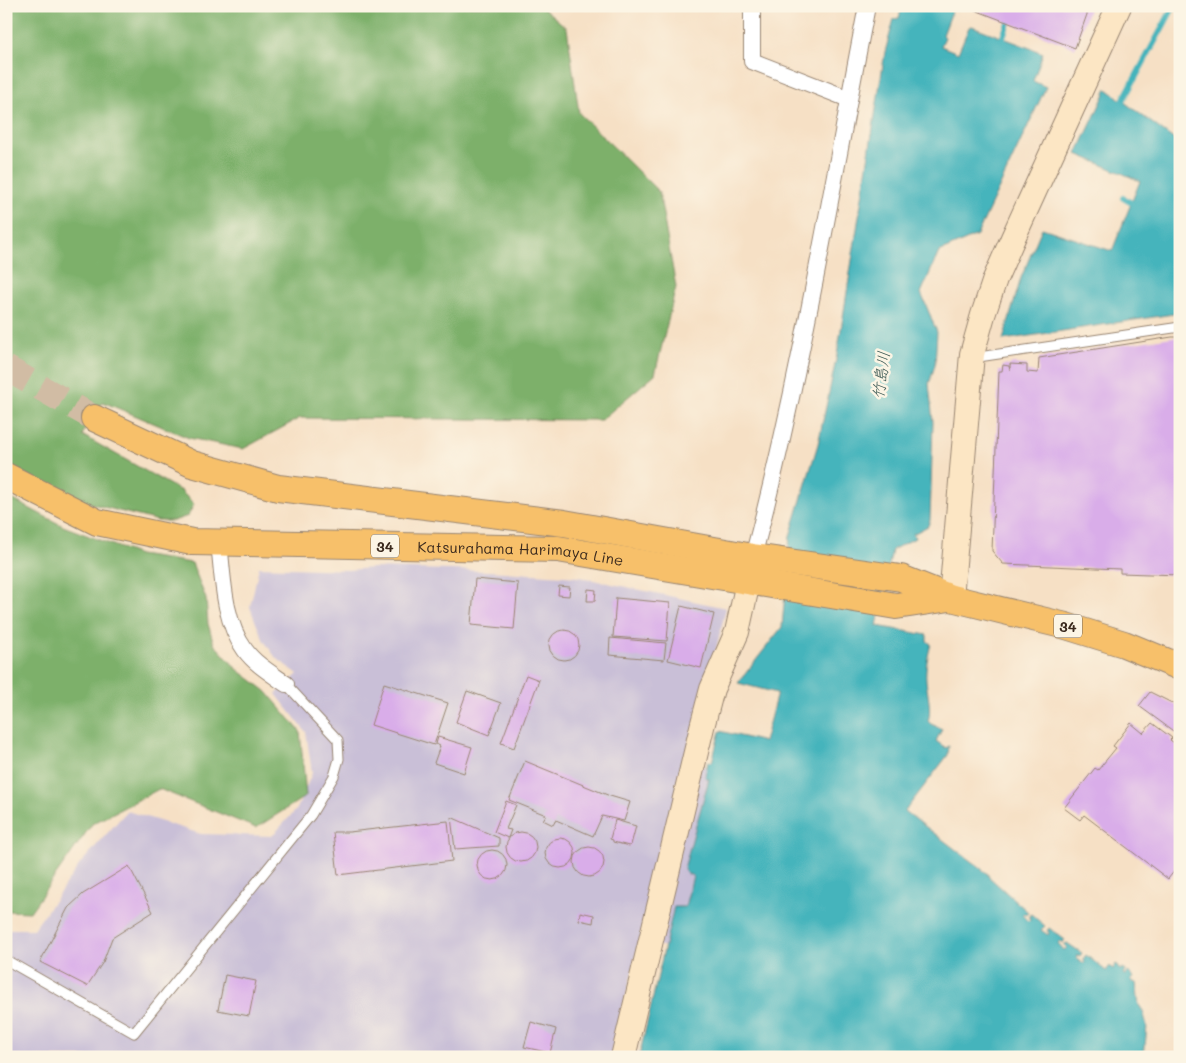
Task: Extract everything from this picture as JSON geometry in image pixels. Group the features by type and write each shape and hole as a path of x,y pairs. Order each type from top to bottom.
{"main road":[{"name":"Katsurahama Harimaya Line","path":"94,418 192,464 278,488 564,523 763,571 896,606 951,598"},
{"name":"Katsurahama Harimaya Line","path":"6,476 97,522 192,542 558,549 763,571 901,578 951,598 1066,626 1124,644 1180,667"}],"street":[{"path":"752,6 752,61 849,99"},
{"path":"623,1057 712,689 763,571 782,446 867,6"},
{"path":"951,598 972,358 983,314 1002,263 1119,6"},
{"path":"219,542 226,600 232,626 245,650 261,666 286,684"}],"lane":[{"path":"972,358 1180,327"},
{"path":"6,960 134,1033 311,815 334,776 339,759 338,740 286,684"}],"shaded area":[{"path":"259,567 488,571 579,577 726,608 688,753 741,794 718,956 640,942 612,1050 677,1057 6,1057 6,929 34,929 80,864 127,811 201,834 272,836 297,809 312,773 306,732 276,694 298,674 276,658 264,641 250,607"}],"green space":[{"path":"6,6 541,6 567,28 579,113 659,192 676,287 655,374 601,420 300,418 243,449 189,438 103,402 82,435 181,491 194,504 188,516 173,521 158,521 77,500 6,464"},
{"path":"6,496 63,526 139,555 192,563 206,599 208,624 214,644 237,669 266,691 300,731 306,796 256,828 159,789 92,824 30,912 6,911"}],"water":[{"name":"竹島川","path":"902,6 954,6 941,46 958,53 969,27 972,26 1043,53 1033,81 1046,87 977,235 939,252 921,293 937,332 935,365 929,384 933,422 930,520 928,526 913,534 915,538 892,550 877,626 927,635 927,641 931,644 926,671 929,706 928,721 942,729 936,741 946,748 949,746 948,755 905,811 988,874 1028,912 1022,915 1029,921 1031,914 1045,926 1041,930 1048,935 1049,932 1047,931 1049,928 1065,940 1062,943 1060,941 1058,943 1064,950 1067,947 1064,945 1067,943 1082,953 1076,958 1084,963 1083,959 1086,955 1106,971 1110,966 1113,969 1116,964 1121,970 1122,968 1125,970 1123,974 1125,975 1128,972 1134,977 1131,981 1136,983 1139,1005 1143,1011 1147,1026 1144,1057 639,1057 674,907 685,907 693,876 686,873 684,869 709,779 705,777 708,761 712,762 720,731 764,742 777,693 738,683 782,627 790,536 818,444 837,355 885,52 894,19 899,18"},
{"path":"1107,89 1180,144 1180,313 1003,340 1021,278 1042,228 1112,251 1140,181 1077,154"}],"building":[{"path":"976,6 1090,6 1075,48 975,10"},
{"path":"1180,337 1180,575 1120,573 1120,569 1003,564 992,551 999,371 1002,371 1003,365 1009,366 1010,371 1010,364 1027,365 1027,372 1038,373 1039,358"},
{"path":"475,579 518,583 514,629 471,625"},
{"path":"559,586 570,587 569,596 558,595"},
{"path":"588,589 596,590 595,601 587,601"},
{"path":"616,598 670,603 667,641 613,637"},
{"path":"681,606 714,614 701,668 668,660"},
{"path":"564,630 570,631 578,639 578,651 570,659 564,660 558,659 550,651 549,645 550,639 558,631"},
{"path":"610,638 666,643 664,660 609,655"},
{"path":"526,675 539,680 514,748 501,743"},
{"path":"384,683 448,703 434,745 371,725"},
{"path":"467,691 501,703 489,735 456,722"},
{"path":"1150,692 1180,707 1180,736 1139,706"},
{"path":"1131,723 1143,733 1152,723 1172,738 1170,740 1180,747 1180,864 1168,879 1084,815 1080,820 1064,808 1095,768 1098,770 1116,748 1113,746"},
{"path":"438,737 472,747 464,773 434,763 440,746 436,744"},
{"path":"525,761 610,796 630,802 624,821 602,816 593,836 556,820 553,825 543,820 546,815 509,800"},
{"path":"506,801 516,805 506,829 511,830 508,838 494,832"},
{"path":"451,817 499,838 499,846 455,849"},
{"path":"615,820 636,826 631,845 613,842 610,839"},
{"path":"448,821 452,861 338,875 333,832 349,832"},
{"path":"521,832 532,836 536,847 532,858 521,862 510,858 506,847 510,836"},
{"path":"560,838 571,842 575,853 571,864 560,868 549,864 545,853 549,842"},
{"path":"589,847 600,851 604,862 600,873 589,877 578,873 574,862 578,851"},
{"path":"492,850 498,851 506,859 506,871 498,879 492,880 486,879 478,871 477,865 478,859 486,851"},
{"path":"129,866 153,912 112,938 103,962 87,986 40,962 68,908 83,894"},
{"path":"580,912 594,915 593,923 579,920"},
{"path":"225,975 256,981 249,1016 218,1010"},
{"path":"531,1022 556,1029 550,1053 524,1047"}],"waterway":[{"path":"1120,106 1174,6"},
{"path":"1000,45 1011,14"},
{"path":"1123,198 1137,206"}],"tunnel":[{"path":"6,368 94,418"}]}
